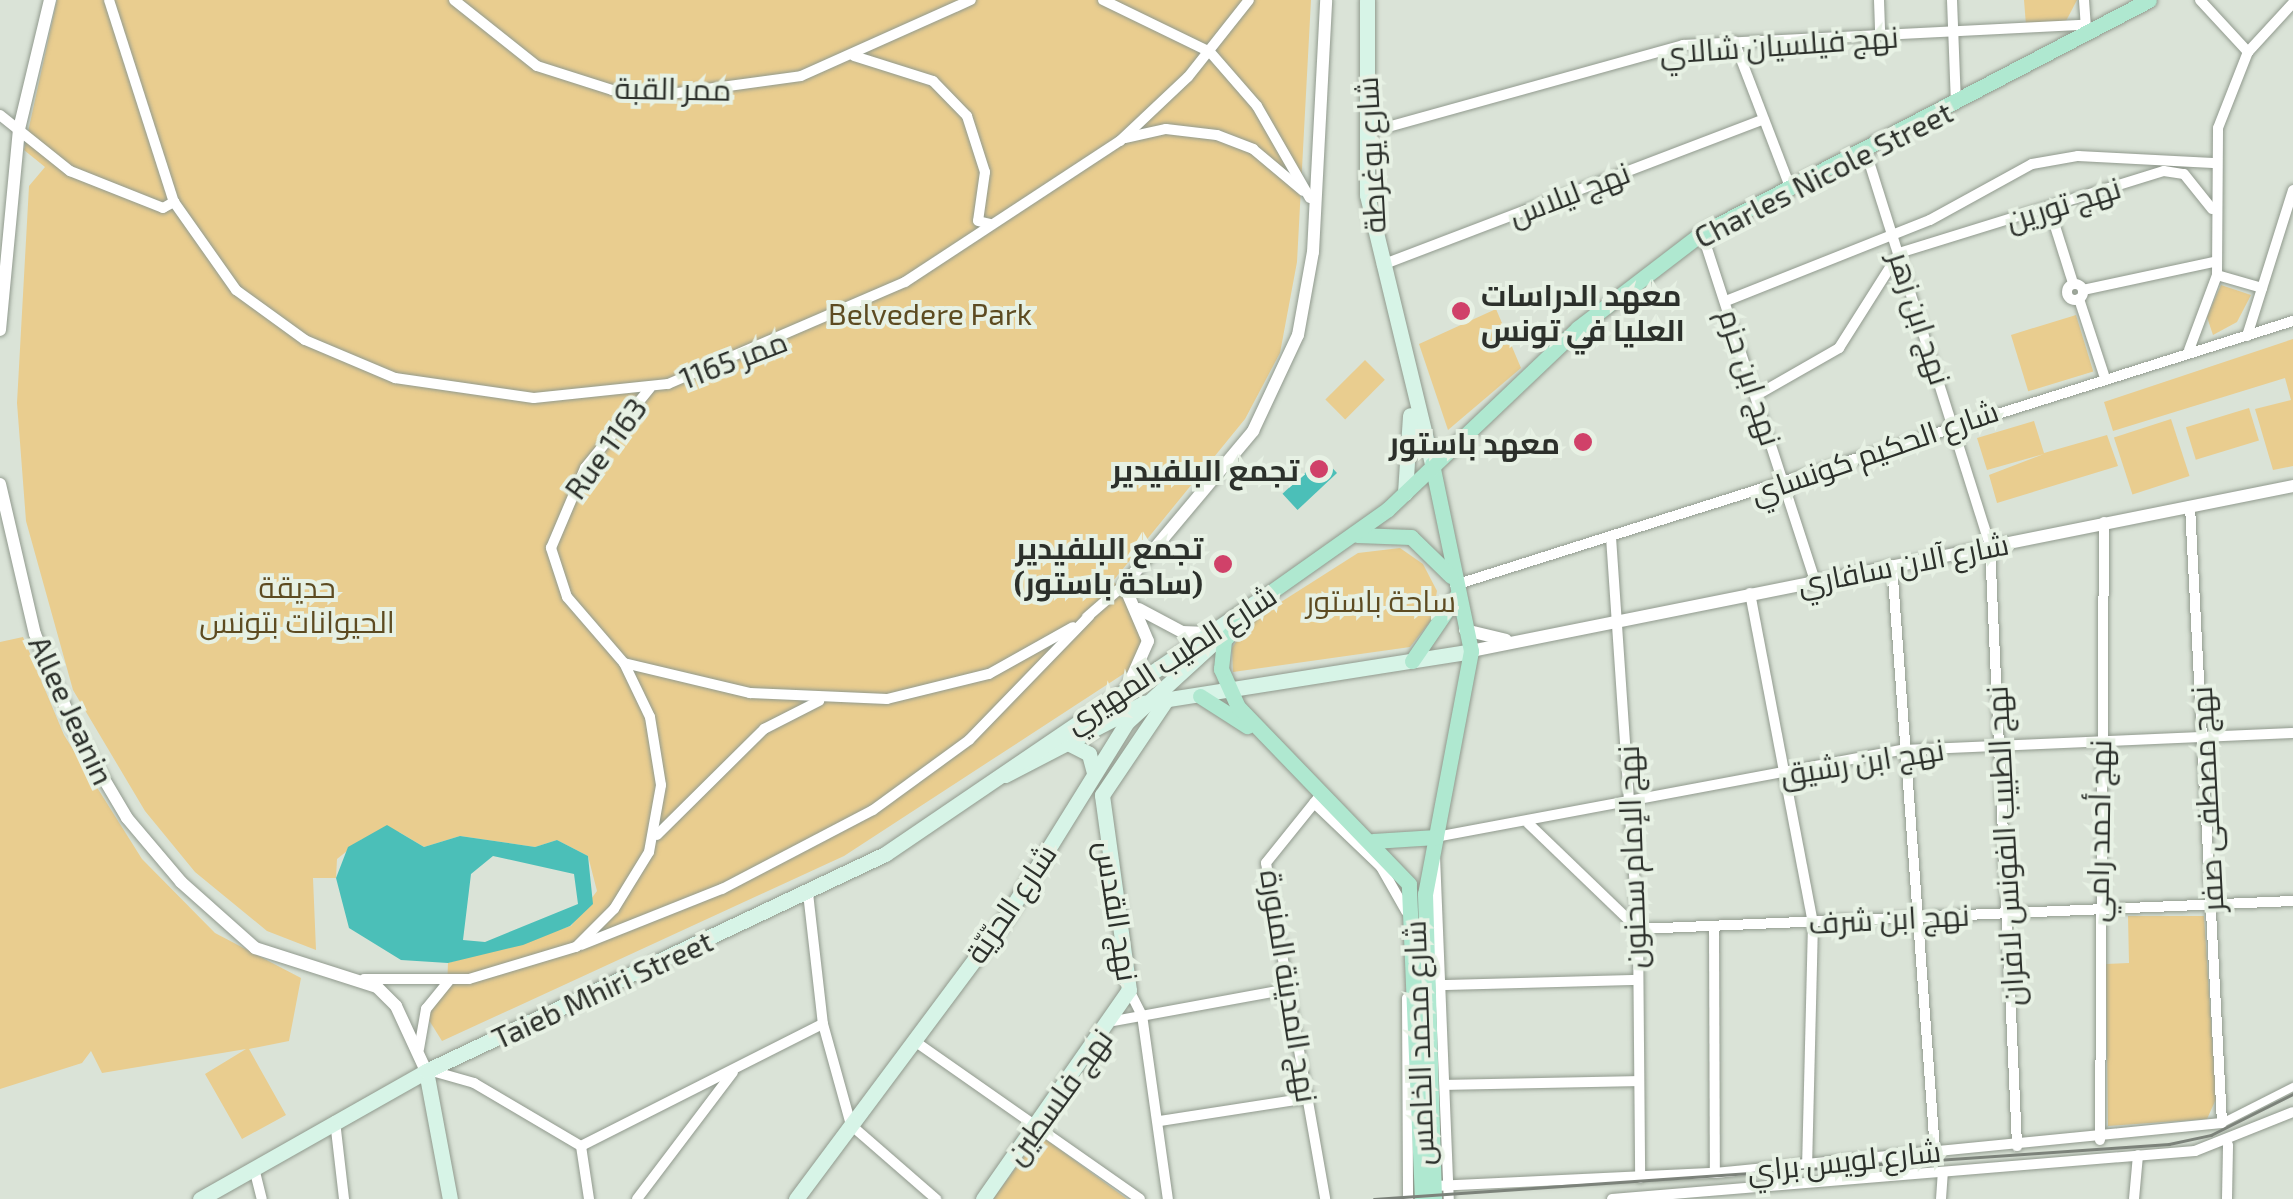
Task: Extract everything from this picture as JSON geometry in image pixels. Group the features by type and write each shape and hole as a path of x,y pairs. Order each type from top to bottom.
{"main road":[{"name":"Charles Nicole Street","path":"1432,464 1578,328 1702,232 1956,105 2149,0"},
{"name":"شارع يوغرطة","path":"1369,1 1366,132 1378,266 1432,464"},
{"name":"شارع يوغرطة","path":"1404,367 1414,457 1405,493"},
{"name":"شارع الطيب المهيري","path":"1001,776 1128,686 1355,536 1432,464"},
{"path":"1001,776 1144,704 1470,651 1432,464"},
{"path":"1355,536 1411,537 1455,587"},
{"path":"1412,660 1455,587"},
{"path":"1262,736 1228,692 1220,654 1238,622 1268,594"},
{"name":"شارع الحرّيّة","path":"796,1199 912,1040 1144,704 1238,622"},
{"name":"شارع محمد الخامس","path":"1440,1190 1425,894 1470,651"},
{"path":"1200,696 1262,736"},
{"name":"نهج القدس","path":"1129,990 1102,810 1110,773 1166,700"},
{"name":"شارع محمد الخامس","path":"1262,736 1319,798 1373,841 1413,897 1422,1199"},
{"path":"1064,741 1082,747 1094,772"},
{"name":"Taieb Mhiri Street","path":"200,1199 426,1071 808,893 1001,776"},
{"path":"1076,805 1102,810"},
{"path":"1373,841 1434,843"},
{"name":"نهج فلسطين","path":"983,1199 1114,1021 1129,990"},
{"path":"426,1071 450,1199"}],"street":[{"path":"0,330 19,128 50,0"},
{"name":"ممر 1165","path":"109,0 174,202 214,267 260,310 394,378 504,397 650,388 821,326 1120,140 1210,52 1249,0"},
{"name":"ممر القبة","path":"454,0 536,66 612,90 746,89 854,56 971,0"},
{"path":"1102,0 1210,52 1257,106 1313,202"},
{"path":"363,979 449,981 576,947 722,888 873,810 969,740 1124,585 1211,488 1271,402 1298,336 1313,202 1326,0"},
{"path":"1879,0 1880,34"},
{"path":"1952,0 1956,105"},
{"path":"2084,0 2088,31"},
{"path":"2200,0 2248,52"},
{"path":"2189,350 2217,276 2213,163 2248,52 2293,2"},
{"name":"نهج فيلسيان شالاي","path":"1366,132 1622,59 1734,40 2088,31"},
{"path":"1734,40 1759,120 1790,186"},
{"path":"854,56 934,81 967,116 985,172 978,221 990,224"},
{"path":"0,114 24,106"},
{"path":"0,114 70,171 163,208 174,202"},
{"name":"نهج ليلاس","path":"1378,266 1759,120"},
{"path":"1120,140 1166,129 1217,135 1253,149 1313,202"},
{"name":"نهج ابن زهر","path":"1865,150 1955,423 1990,546"},
{"name":"نهج تورين","path":"1726,301 1894,235 2045,161 2165,167 2213,163"},
{"path":"2165,167 2184,174 2212,209"},
{"name":"نهج تورين","path":"1899,254 2165,167"},
{"path":"2246,336 2293,190"},
{"path":"2048,207 2104,374"},
{"name":"نهج ابن حزم","path":"1702,232 1815,580"},
{"path":"1757,394 1839,348 1899,254"},
{"path":"2078,291 2214,262"},
{"path":"2217,276 2262,288"},
{"name":"شارع الحكيم كونساي","path":"1455,587 1784,483 2104,374 2293,321"},
{"name":"Rue 1163","path":"624,663 577,614 551,548 578,479 650,388"},
{"name":"Allee Jeanin","path":"0,484 35,634 75,730 127,818 181,882 255,948 363,979"},
{"name":"شارع آلان سافاري","path":"1470,651 2293,486"},
{"name":"نهج مصطفى صفر","path":"2190,506 2224,1093 2222,1123"},
{"name":"نهج أحمد رامي","path":"2100,1140 2097,907 2104,522"},
{"name":"نهج الإمام سحنون","path":"1611,537 1620,618 1638,930 1640,1178"},
{"name":"نهج الطبيب الفونس لافران","path":"1990,546 2017,1146"},
{"path":"1892,565 1936,1150"},
{"path":"1124,585 1139,609 1147,647 1128,686"},
{"path":"1750,593 1813,923 1807,1164"},
{"path":"1139,609 1182,632 1208,634"},
{"path":"624,663 711,688 822,700 963,684 1089,616"},
{"path":"1465,630 1514,640"},
{"path":"624,663 658,748 656,836"},
{"path":"576,947 630,889 656,836 764,730 822,700"},
{"name":"نهج ابن رشيق","path":"1434,843 1904,750 2000,742 2293,733"},
{"path":"1319,798 1381,867 1406,911 1408,1199"},
{"name":"نهج المدينة المنورة","path":"1319,798 1266,862 1325,1199"},
{"path":"1528,822 1638,930"},
{"path":"1434,843 1446,1085 1440,1190 1449,1199"},
{"path":"808,893 823,1024 851,1126 936,1199"},
{"name":"نهج ابن شرف","path":"1638,930 1919,914 2293,901"},
{"path":"1714,926 1715,1173"},
{"path":"363,979 396,1006 426,1071 474,1082 581,1146 590,1199"},
{"path":"1442,985 1636,980"},
{"path":"419,1049 426,1009 449,981"},
{"name":"نهج القدس","path":"1129,990 1142,1015 1160,1121 1167,1197"},
{"path":"1114,1021 1289,990"},
{"path":"581,1146 823,1024"},
{"path":"912,1040 1143,1199 1167,1197"},
{"path":"637,1199 736,1068"},
{"path":"1446,1085 1637,1081"},
{"path":"2222,1123 2293,1087"},
{"path":"1160,1121 1308,1098"},
{"path":"2227,1199 2228,1145 2293,1112"},
{"path":"335,1121 344,1199"},
{"name":"شارع لويس براي","path":"1440,1190 1715,1173 1936,1150 2100,1140 2222,1123"},
{"name":"شارع لويس براي","path":"1612,1199 1834,1193 1943,1173 2228,1145"},
{"path":"2134,1199 2138,1155"},
{"path":"254,1168 262,1199"},
{"path":"1941,1199 1943,1173"}],"green space":[{"name":"Belvedere Park","path":"57,0 1311,0 1297,262 1280,353 1245,419 1113,581 1140,611 1142,649 1131,669 844,856 442,1041 427,1017 447,987 448,963 571,926 597,891 588,856 557,840 535,847 460,836 424,847 399,832 362,839 337,859 336,878 313,878 316,950 267,931 195,872 145,811 73,690 26,521 17,403 29,186 45,167 24,150"},
{"path":"2024,0 2077,0 2066,21 2026,25"},
{"path":"2221,285 2251,295 2237,322 2213,335 2207,317"},
{"path":"1496,309 1521,368 1448,430 1419,344"},
{"path":"2076,315 2093,371 2028,391 2011,335"},
{"path":"2293,339 2293,466 2273,470 2255,409 2291,400 2285,378 2113,431 2104,402"},
{"path":"1365,360 1385,380 1345,419 1325,400"},
{"path":"2249,408 2259,441 2196,460 2186,427"},
{"path":"2171,419 2190,476 2132,495 2114,438"},
{"path":"2034,421 2044,453 2107,435 2118,466 1997,503 1989,475 2044,454 1987,470 1977,438"},
{"name":"ساحة باستور","path":"1400,548 1423,564 1437,591 1432,619 1410,647 1233,672 1232,648 1248,623 1358,553"},
{"path":"23,637 64,735 142,859 215,933 301,978 289,1041 249,1049 286,1115 242,1139 205,1074 246,1049 102,1073 91,1051 82,1063 0,1089 0,642"},
{"path":"2128,916 2204,916 2216,1099 2207,1119 2108,1126 2106,964 2129,963"},
{"path":"1040,1135 1127,1199 993,1199"}],"water":[{"path":"1322,457 1337,473 1298,510 1283,494"},
{"path":"387,825 424,847 460,836 535,847 557,840 588,856 593,904 570,926 523,945 448,963 401,960 349,928 336,878 348,847","holes":["493,856 574,874 578,904 485,942 463,940 471,874"]}],"tram line":[{"path":"1374,1199 2169,1144 2211,1135 2293,1094"}],"place":[{"name":"معهد الدراسات العليا في تونس","path":"1461,311"},
{"name":"معهد باستور","path":"1583,442"},
{"name":"تجمع البلفيدير","path":"1319,469"},
{"name":"تجمع البلفيدير (ساحة باستور)","path":"1223,564"}],"park label":[{"name":"حديقة الحيوانات بتونس","path":"297,603"}]}
